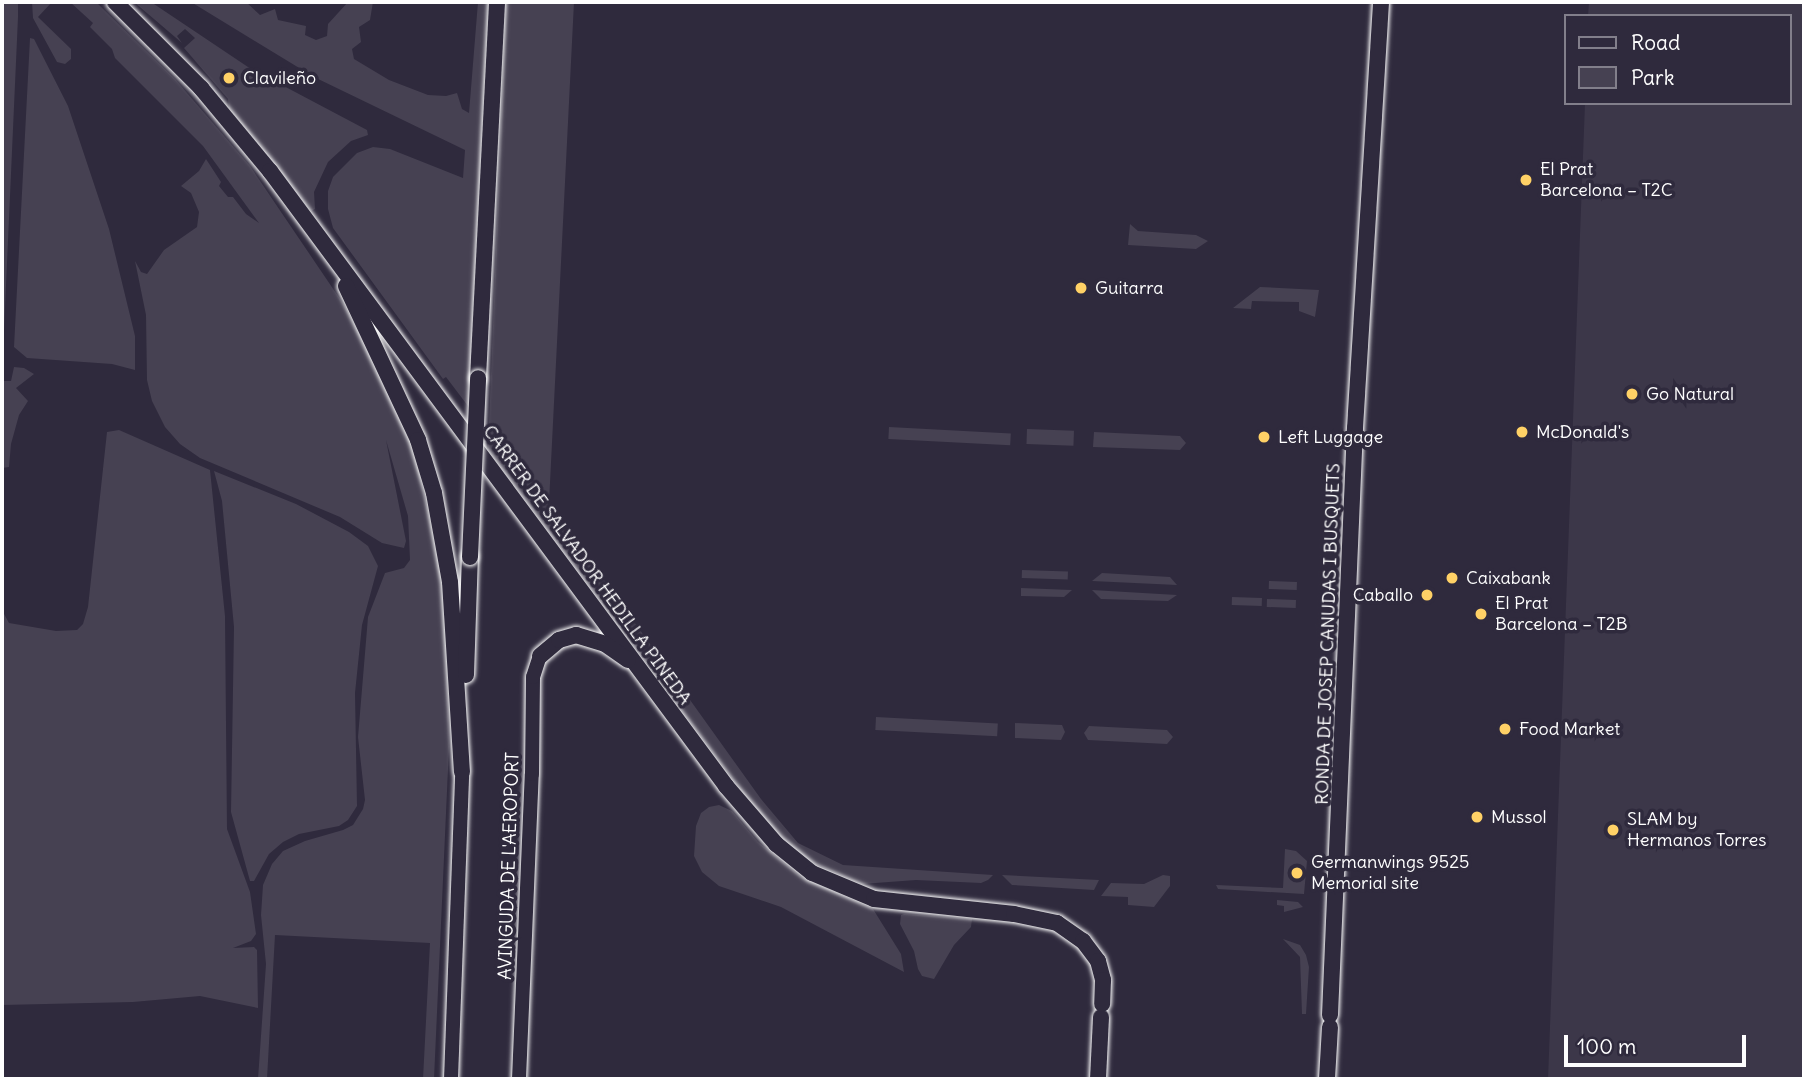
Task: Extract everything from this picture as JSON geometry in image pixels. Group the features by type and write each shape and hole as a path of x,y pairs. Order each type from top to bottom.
{"main road":[{"name":"CARRER DE SALVADOR HEDILLA PINEDA","path":"115,2 201,88 310,223 726,786 791,858 833,883 874,900 1014,914 1057,923 1083,941 1098,961 1103,980 1098,1079"},
{"path":"462,772 497,2"},
{"name":"RONDA DE JOSEP CANUDAS I BUSQUETS","path":"1327,1079 1355,428 1381,3"},
{"path":"310,223 359,307 418,439 434,492 450,582 462,772"},
{"path":"540,656 559,640 585,636 606,643 643,671"}],"street":[{"name":"AVINGUDA DE L'AEROPORT","path":"519,1079 532,774 533,677 540,656"},
{"path":"451,1079 462,772"}],"shaded area":[{"path":"1589,2 1804,2 1804,1079 1548,1079 1585,105 1792,105 1792,14 1588,14"}],"green space":[{"path":"2,2 18,2 18,17 2,375"},
{"path":"32,2 52,2 38,17 71,49 71,59 65,64 57,62 33,18"},
{"path":"70,2 96,2 175,79 250,166 344,305 395,401 414,450 441,571 446,641 449,747 434,1079 423,1079 430,943 275,935 267,1079 258,1079 266,964 261,915 263,885 272,864 283,851 353,825 363,809 365,800 358,737 368,617 385,573 404,568 410,560 408,516 386,440 406,541 404,548 382,543 340,517 200,458 180,444 165,427 152,401 147,380 146,315 135,261 141,272 147,274 164,250 197,227 199,212 191,193 181,186 199,171 206,159 221,182 219,186 228,197 233,197 246,214 259,223 203,146 115,58 112,49 90,27 93,23"},
{"path":"134,2 151,2 248,67 367,130 368,135 351,141 328,162 314,192 315,209 311,211 229,108 228,99 184,48 195,38 185,29 177,36 182,43"},
{"path":"191,2 246,2 260,15 275,9 278,20 306,26 305,35 316,40 327,36 328,24 348,2 373,2 370,20 359,27 361,42 352,49 354,59 389,80 428,95 446,96 457,93 462,109 469,113 478,2 488,2 472,323 471,410 446,377 443,379 333,228 328,209 328,191 333,177 357,153 373,147 390,149 463,178 465,150 314,77"},
{"path":"506,2 574,2 549,503 761,799 798,843 843,865 993,875 988,880 981,883 916,880 862,884 809,861 792,848 756,810 488,450"},
{"path":"30,38 34,39 68,106 109,229 135,336 135,370 112,364 27,358 14,347"},
{"path":"1130,224 1138,231 1196,235 1208,241 1196,249 1128,245"},
{"path":"1260,287 1319,290 1315,317 1299,311 1299,302 1252,301 1251,309 1233,308"},
{"path":"14,367 24,368 34,374 16,388 28,401 19,415 11,444 9,467 2,468 2,381 11,381"},
{"path":"889,427 1011,433 1010,445 888,439"},
{"path":"1027,429 1074,431 1073,446 1026,444"},
{"path":"119,430 210,470 225,616 227,829 250,892 256,934 251,941 233,948 254,947 257,950 258,1008 200,996 133,1002 2,1005 3,612 9,623 56,631 77,630 83,624 88,607 107,432"},
{"path":"1094,432 1180,436 1186,443 1180,450 1093,447"},
{"path":"214,471 296,504 349,532 368,546 378,566 362,625 355,693 357,806 348,820 339,826 299,834 283,842 269,854 254,881 250,881 231,812 234,627 222,501"},
{"path":"1022,570 1068,572 1068,580 1022,578"},
{"path":"1102,573 1170,577 1177,585 1092,581"},
{"path":"1269,581 1297,582 1297,590 1269,589"},
{"path":"1021,588 1072,590 1064,597 1021,596"},
{"path":"1092,590 1177,595 1168,601 1101,599"},
{"path":"1232,597 1262,598 1262,606 1232,605"},
{"path":"1267,599 1296,600 1296,608 1267,607"},
{"path":"876,717 998,723 997,736 875,730"},
{"path":"1015,723 1062,725 1065,732 1061,740 1015,738"},
{"path":"1089,726 1167,730 1173,737 1167,744 1088,740 1084,733"},
{"path":"719,805 732,811 758,842 801,877 873,909 901,954 904,972 781,907 719,886 702,872 694,856 696,826 701,813 709,807"},
{"path":"1285,849 1296,851 1307,861 1304,894 1218,889 1216,885 1283,888"},
{"path":"1002,875 1099,880 1094,890 1012,885"},
{"path":"1163,875 1170,876 1170,886 1154,907 1128,905 1128,897 1101,896 1111,883 1144,884"},
{"path":"1277,900 1298,902 1303,907 1284,912 1284,906 1277,905"},
{"path":"901,915 972,919 971,927 954,945 934,979 922,976 918,969 914,951 900,924"},
{"path":"1283,939 1300,945 1306,955 1309,967 1306,1014 1302,1014 1300,957"}],"place":[{"name":"Clavileño","path":"229,78"},
{"name":"El Prat Barcelona – T2C","path":"1526,180"},
{"name":"Guitarra","path":"1081,288"},
{"name":"Go Natural","path":"1632,394"},
{"name":"McDonald's","path":"1522,432"},
{"name":"Left Luggage","path":"1264,437"},
{"name":"Caixabank","path":"1452,578"},
{"name":"Caballo","path":"1427,595"},
{"name":"El Prat Barcelona – T2B","path":"1481,614"},
{"name":"Food Market","path":"1505,729"},
{"name":"Mussol","path":"1477,817"},
{"name":"SLAM by Hermanos Torres","path":"1613,830"},
{"name":"Germanwings 9525 Memorial site","path":"1297,873"}]}
